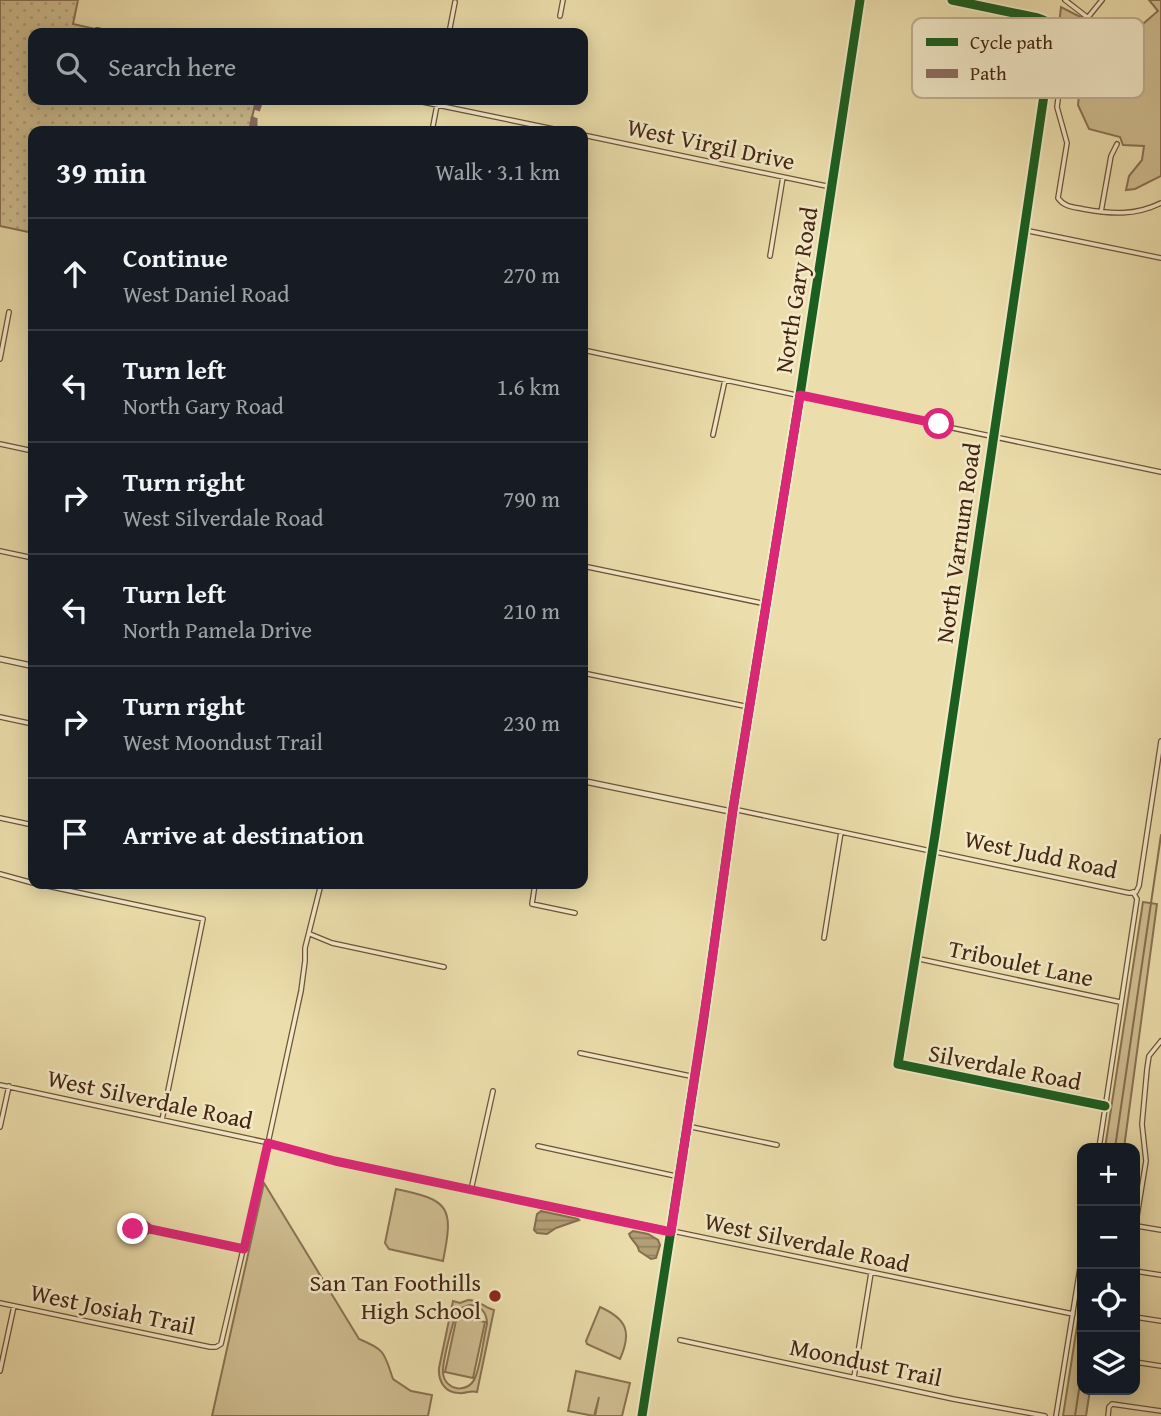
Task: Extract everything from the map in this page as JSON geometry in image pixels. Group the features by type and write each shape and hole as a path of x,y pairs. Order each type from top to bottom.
{"street":[{"path":"560,16 564,0"},
{"name":"North Gary Road","path":"642,1416 733,810 860,0"},
{"name":"North Varnum Road","path":"952,0 1038,18"},
{"path":"1065,0 1087,18 1102,0"},
{"path":"450,28 455,2"},
{"name":"North Varnum Road","path":"898,1065 1044,98"},
{"path":"1057,98 1058,114 1067,143 1058,198 1060,202 1063,205 1101,212 1130,213 1150,209 1161,203"},
{"path":"433,126 435,105"},
{"path":"443,105 524,126"},
{"name":"West Virgil Drive","path":"588,136 831,187"},
{"path":"1101,212 1111,156 1117,144"},
{"path":"770,256 783,177"},
{"path":"1024,230 1161,258"},
{"path":"0,359 9,313"},
{"path":"588,351 1161,472"},
{"path":"713,435 725,380"},
{"path":"0,444 28,450"},
{"path":"0,551 28,557"},
{"path":"588,567 766,604"},
{"path":"0,659 28,665"},
{"path":"588,674 749,707"},
{"path":"0,717 28,723"},
{"path":"1100,1143 1137,899 1135,892 1139,886 1161,741"},
{"name":"West Judd Road","path":"588,782 1135,892"},
{"path":"0,818 28,824"},
{"path":"824,938 841,832"},
{"path":"0,874 28,881"},
{"path":"63,889 203,919 162,1120"},
{"path":"150,1229 138,1237 133,1229 134,1224 140,1222 150,1229 244,1249 301,991 305,948 320,889"},
{"path":"534,889 532,904 575,913"},
{"path":"310,934 332,943 444,967"},
{"name":"Triboulet Lane","path":"915,958 1120,1002"},
{"path":"1161,1041 1149,1056 1147,1069 1142,1124 1146,1161 1137,1226 1161,1230"},
{"path":"580,1053 695,1077"},
{"name":"Silverdale Road","path":"898,1065 1105,1106"},
{"name":"West Silverdale Road","path":"0,1085 268,1143 335,1161 1073,1314"},
{"path":"0,1127 9,1086"},
{"path":"471,1190 492,1091"},
{"path":"687,1126 777,1145"},
{"path":"538,1146 680,1177"},
{"name":"West Josiah Trail","path":"0,1303 210,1347 218,1346 223,1337 244,1249"},
{"path":"1056,1416 1080,1269"},
{"path":"1140,1271 1161,1275"},
{"path":"854,1377 871,1273"},
{"path":"0,1371 14,1306"},
{"path":"1140,1318 1161,1321"},
{"name":"Moondust Trail","path":"680,1340 977,1404 1045,1416"},
{"path":"1140,1364 1161,1366"},
{"path":"1108,1416 1112,1404 1161,1411"}],"shaded area":[{"path":"0,0 78,0 73,24 91,28 28,28 28,105 255,105 250,126 28,126 28,232 0,226"},
{"path":"1149,0 1161,0 1161,176 1135,189 1126,190 1129,176 1142,160 1144,146 1123,145 1120,137 1089,129 1078,105 1079,98 1144,98 1144,23 1158,11"},
{"path":"1061,7 1082,18 1060,18"},
{"path":"1143,902 1157,904 1125,1143 1106,1143"},
{"path":"264,1183 359,1339 383,1353 393,1379 411,1391 432,1395 428,1416 212,1416"},
{"path":"396,1189 428,1197 444,1209 448,1229 443,1261 389,1249 385,1243"},
{"path":"541,1211 579,1220 547,1234 537,1233 534,1230 537,1214"},
{"path":"633,1231 648,1234 658,1240 660,1245 656,1258 651,1259 639,1251 629,1234"},
{"path":"472,1300 494,1310 477,1392 450,1391 443,1385 440,1377 439,1368 453,1301 460,1303","holes":["469,1305 482,1310 487,1324 475,1378 467,1386 457,1388 448,1384 443,1368 456,1314 459,1309"]},
{"path":"600,1307 616,1316 625,1327 626,1341 620,1359 587,1344"},
{"path":"457,1316 485,1322 473,1378 445,1372"},
{"path":"1077,1326 1077,1395 1089,1395 1086,1416 1063,1416"},
{"path":"576,1371 630,1383 622,1416 595,1416 599,1397 594,1416 568,1411"}],"waterway":[{"path":"1116,1143 1161,835"},
{"path":"1075,1416 1078,1395"}],"marked path":[{"path":"254,126 258,105"}],"cycle path":[{"path":"642,1416 703,1024 733,809 860,0"},
{"path":"952,0 1036,18"},
{"path":"1044,98 935,835 898,1064 1105,1106"}],"place":[{"name":"San Tan Foothills High School","path":"495,1296"}],"route":[{"path":"133,1229 134,1224 140,1222 150,1229 244,1249 268,1143 335,1161 671,1232 733,809 800,395 939,424"}]}
